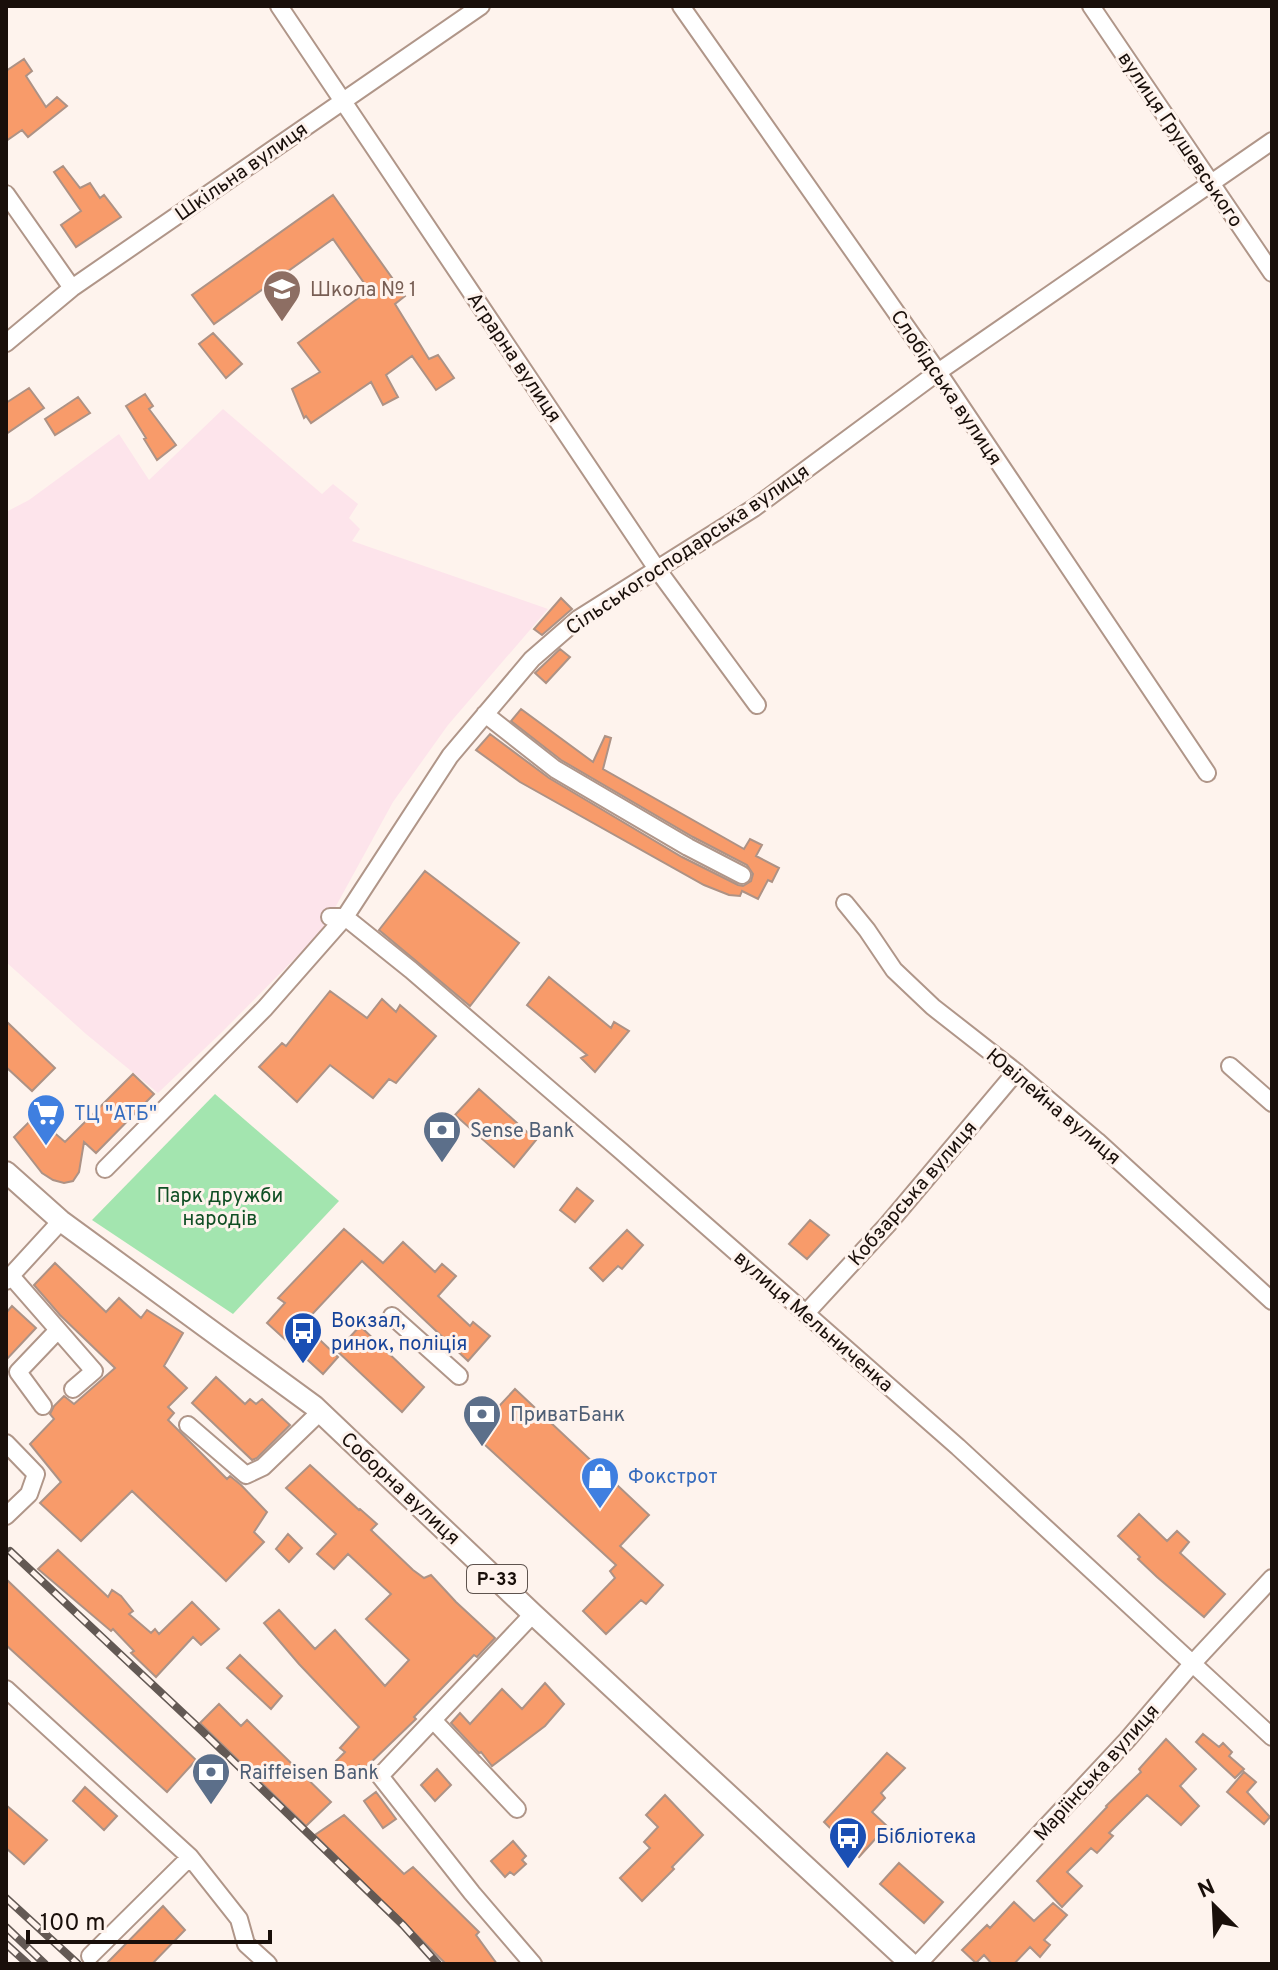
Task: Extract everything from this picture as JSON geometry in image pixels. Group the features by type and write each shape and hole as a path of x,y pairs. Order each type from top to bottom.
{"main road":[{"name":"Соборна вулиця","path":"6,1172 61,1221 320,1412 911,1964"}],"street":[{"name":"Аграрна вулиця","path":"279,6 657,569 757,705"},
{"name":"Шкільна вулиця","path":"6,343 72,288 481,6"},
{"name":"Слобідська вулиця","path":"681,6 938,372 1207,773"},
{"name":"вулиця Грушевського","path":"1091,6 1272,273"},
{"name":"Сільськогосподарська вулиця","path":"105,1169 265,1008 337,917 450,756 532,659 578,619 754,508 938,372 1272,141"},
{"path":"6,194 72,288"},
{"path":"485,714 555,769 742,875"},
{"name":"Ювілейна вулиця","path":"845,903 894,970 933,1007 1097,1141 1272,1301"},
{"name":"вулиця Мельниченка","path":"337,917 411,970 806,1313 958,1447 1272,1737"},
{"path":"1230,1066 1272,1103"},
{"name":"Кобзарська вулиця","path":"806,1313 888,1224 1016,1072"},
{"path":"61,1221 8,1278 94,1371 73,1389"},
{"path":"392,1316 459,1376"},
{"path":"43,1406 18,1372 58,1330"},
{"path":"188,1425 246,1475 263,1467 320,1412"},
{"path":"6,1443 36,1474 29,1494 6,1516"},
{"name":"Маріїнська вулиця","path":"918,1964 1127,1740 1272,1578"},
{"path":"533,1614 380,1776 472,1893 533,1964"},
{"path":"6,1689 190,1857 239,1919 246,1944 268,1964"},
{"path":"433,1720 517,1809"},
{"path":"90,1956 190,1857"}],"shaded area":[{"path":"223,409 322,494 333,484 358,504 349,518 360,529 352,541 548,609 448,725 393,802 317,936 158,1093 6,962 6,512 29,500 119,434 149,480"}],"green space":[{"name":"Парк дружби народів","path":"215,1094 339,1201 233,1314 92,1220"}],"building":[{"path":"24,59 32,71 26,76 46,107 57,97 67,106 28,137 22,130 6,141 6,71"},
{"path":"63,166 80,188 90,183 100,198 104,195 121,217 76,247 61,225 81,211 54,172"},
{"path":"333,195 405,296 395,304 429,359 438,355 454,378 436,390 412,356 386,375 398,397 383,405 371,382 311,423 306,416 304,418 292,389 320,372 298,343 369,290 333,239 214,324 192,295"},
{"path":"213,333 242,364 226,378 199,344"},
{"path":"29,388 44,408 6,434 6,403"},
{"path":"145,394 153,406 149,409 176,445 157,460 126,406"},
{"path":"78,397 90,413 55,435 45,419"},
{"path":"561,598 572,609 542,635 534,629"},
{"path":"560,649 570,657 546,683 535,673"},
{"path":"521,709 593,762 605,736 611,738 603,769 744,849 750,839 762,845 756,856 779,868 772,882 768,880 758,899 742,891 740,896 729,895 704,885 520,782 476,750 490,734 549,778 682,857 738,885 743,886 751,881 753,874 747,865 561,760 511,721"},
{"path":"425,871 519,943 470,1006 379,930"},
{"path":"549,977 611,1028 614,1022 629,1031 595,1072 581,1058 587,1055 527,1005"},
{"path":"330,991 367,1018 382,999 396,1012 400,1005 436,1036 396,1083 389,1079 373,1098 330,1065 297,1102 259,1067 282,1043 286,1046"},
{"path":"6,1021 55,1068 32,1091 6,1067"},
{"path":"133,1074 154,1094 96,1153 84,1142 79,1172 73,1181 64,1183 42,1173 14,1137 35,1116 65,1142"},
{"path":"479,1089 536,1140 514,1167 455,1115"},
{"path":"577,1188 593,1201 575,1222 560,1210"},
{"path":"810,1220 829,1235 807,1259 789,1244"},
{"path":"344,1229 383,1263 403,1242 435,1272 442,1264 456,1276 438,1296 470,1326 473,1322 490,1336 468,1361 362,1261 303,1324 338,1357 323,1374 267,1323 285,1303 278,1298"},
{"path":"627,1230 643,1245 622,1269 618,1266 603,1281 590,1268"},
{"path":"55,1263 106,1312 119,1298 141,1318 147,1310 183,1333 164,1366 187,1388 168,1407 174,1413 168,1420 227,1479 230,1476 241,1485 267,1512 254,1532 264,1542 226,1581 132,1491 81,1541 40,1503 61,1482 30,1444 54,1419 50,1414 64,1396 74,1404 115,1368 34,1285"},
{"path":"12,1306 36,1328 6,1360 6,1313"},
{"path":"360,1326 424,1387 402,1412 337,1351"},
{"path":"216,1377 245,1404 250,1399 256,1404 262,1399 290,1425 257,1458 252,1460 192,1403"},
{"path":"515,1389 649,1515 620,1546 663,1585 646,1604 641,1600 606,1634 583,1611 615,1578 610,1571 616,1565 473,1434"},
{"path":"310,1465 377,1524 371,1530 413,1570 424,1578 431,1575 495,1638 477,1657 474,1655 414,1717 416,1719 363,1770 359,1765 348,1775 336,1761 345,1752 340,1748 359,1727 264,1623 279,1610 315,1649 335,1630 385,1686 409,1660 366,1619 391,1594 348,1554 334,1569 317,1554 336,1534 286,1488"},
{"path":"1139,1514 1167,1541 1177,1531 1189,1542 1180,1553 1225,1594 1204,1617 1157,1577 1118,1536"},
{"path":"288,1534 302,1548 289,1562 276,1549"},
{"path":"58,1550 108,1597 112,1590 121,1596 133,1611 129,1614 151,1633 155,1629 159,1634 192,1602 219,1629 201,1645 193,1637 156,1677 131,1653 134,1651 113,1629 111,1631 38,1569"},
{"path":"6,1579 196,1760 167,1792 6,1645"},
{"path":"240,1655 282,1696 271,1709 227,1668"},
{"path":"545,1683 564,1704 545,1726 492,1766 451,1723 460,1713 470,1724 502,1689 522,1709"},
{"path":"219,1704 241,1726 247,1720 331,1802 306,1826 200,1723"},
{"path":"1203,1734 1219,1747 1223,1743 1232,1752 1229,1756 1244,1769 1235,1778 1196,1742"},
{"path":"1166,1739 1196,1769 1180,1786 1199,1806 1181,1825 1147,1795 1109,1833 1113,1836 1097,1853 1091,1848 1067,1872 1082,1886 1062,1907 1037,1881 1141,1772 1139,1769"},
{"path":"887,1753 905,1768 881,1793 885,1798 872,1812 887,1826 859,1857 824,1822"},
{"path":"437,1769 451,1785 435,1801 421,1785"},
{"path":"1244,1772 1256,1782 1247,1792 1270,1817 1264,1824 1227,1792"},
{"path":"85,1787 117,1816 104,1830 73,1801"},
{"path":"376,1792 396,1819 383,1828 364,1801"},
{"path":"665,1795 703,1835 642,1901 620,1878 650,1848 644,1842 658,1827 646,1815"},
{"path":"6,1805 47,1840 24,1864 6,1848"},
{"path":"344,1815 404,1874 413,1867 479,1932 476,1935 497,1964 446,1964 315,1835"},
{"path":"513,1841 526,1856 522,1860 526,1864 514,1875 510,1872 505,1877 491,1861"},
{"path":"899,1863 943,1902 924,1923 880,1884"},
{"path":"1014,1902 1034,1921 1053,1903 1067,1915 1044,1940 1050,1945 1040,1957 1030,1947 1014,1964 992,1964 984,1955 976,1963 962,1950 987,1925 990,1928"},
{"path":"163,1906 185,1930 152,1964 106,1964"}],"railway":[{"path":"10,1551 202,1731 403,1925 438,1964"},
{"path":"6,1898 78,1964"},
{"path":"6,1927 45,1964"},
{"path":"6,1944 28,1964"}],"place":[{"name":"Школа № 1","path":"282,323"},
{"name":"ТЦ \"АТБ\"","path":"46,1147"},
{"name":"Sense Bank","path":"442,1164"},
{"name":"Вокзал, ринок, поліція","path":"303,1365"},
{"name":"ПриватБанк","path":"482,1448"},
{"name":"Фокстрот","path":"600,1510"},
{"name":"Raiffeisen Bank","path":"211,1806"},
{"name":"Бібліотека","path":"848,1870"}]}
